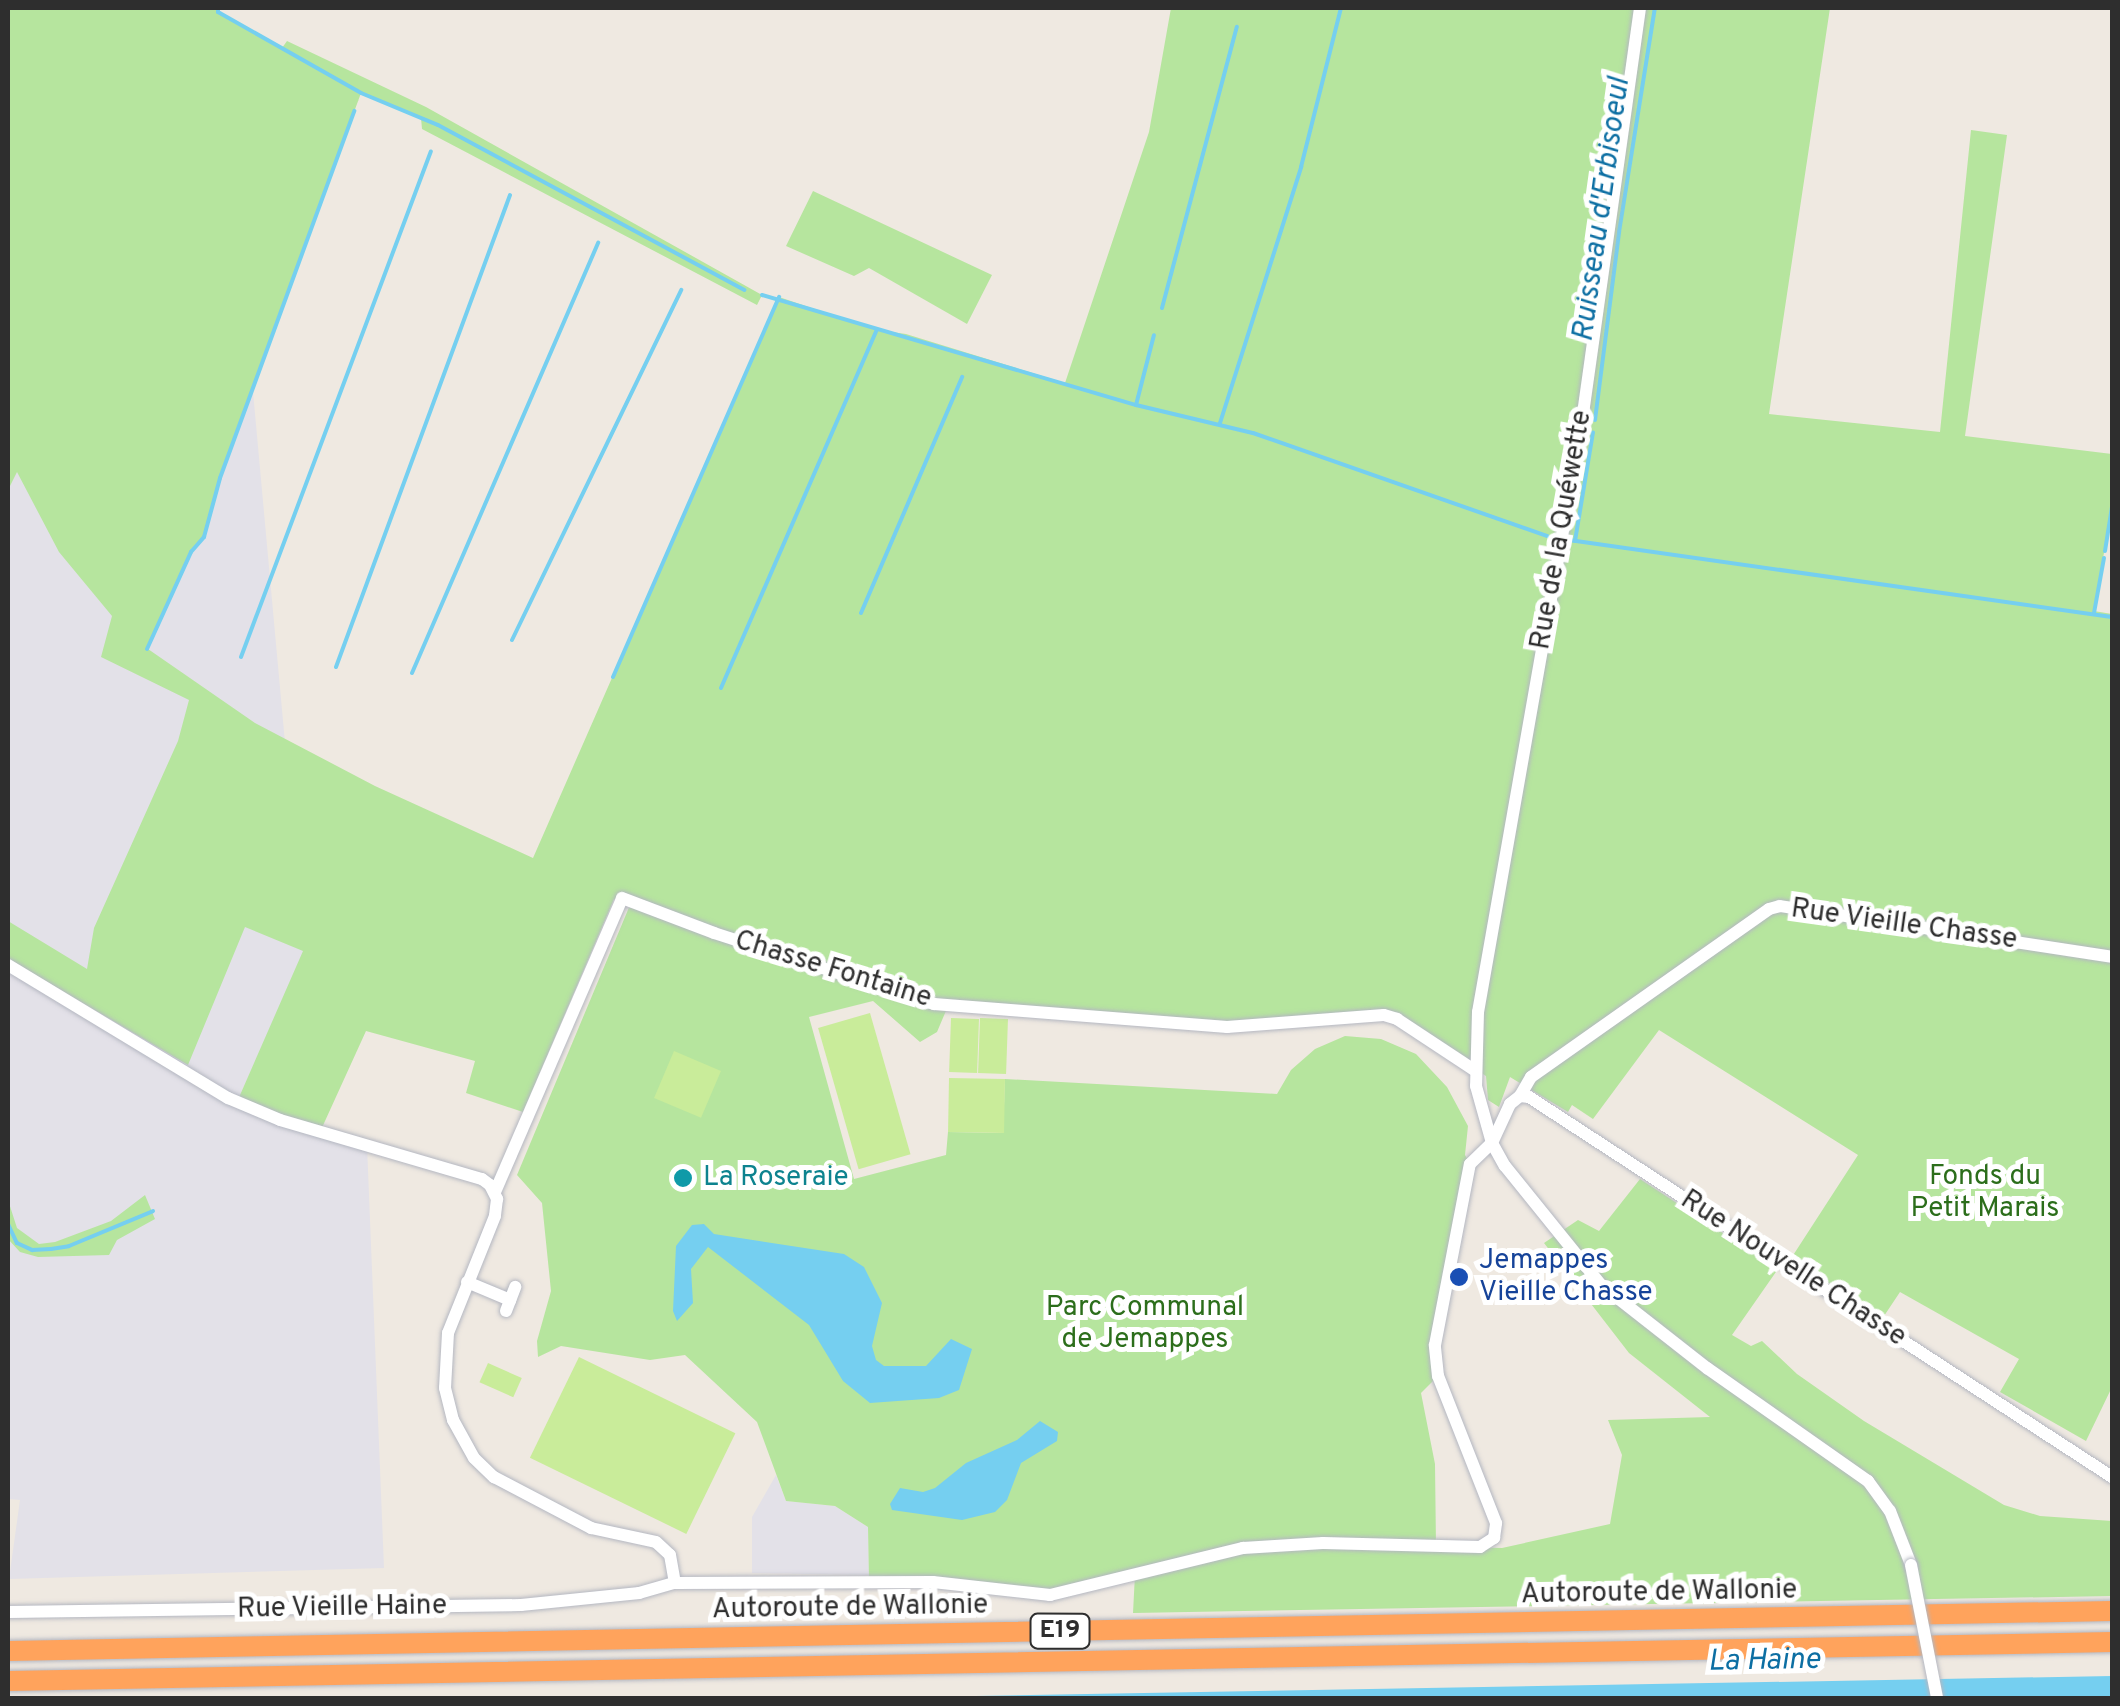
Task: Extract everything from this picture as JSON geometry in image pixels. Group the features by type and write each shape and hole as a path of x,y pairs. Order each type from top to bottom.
{"highway":[{"name":"Autoroute de Wallonie","path":"8,1652 2112,1612"},
{"name":"Autoroute de Wallonie","path":"8,1681 2112,1642"}],"street":[{"name":"Rue de la Quéwette","path":"1640,8 1582,423 1474,1050 1474,1070 1492,1143 1530,1201 1601,1285 1707,1368 1868,1480 1901,1532 1912,1565 1937,1698"},
{"name":"Chasse Fontaine","path":"495,1192 622,898 714,933 934,1004 1227,1026 1384,1015 1398,1018 1474,1070"},
{"name":"Rue Vieille Chasse","path":"1520,1096 1531,1076 1769,908 1811,907 2112,957"},
{"path":"8,965 228,1098 280,1120 482,1179 495,1192 495,1216 448,1332 445,1388 453,1420 474,1458 494,1478 580,1523 656,1542 670,1556 675,1583"},
{"path":"1492,1143 1510,1104 1520,1096"},
{"name":"Rue Nouvelle Chasse","path":"1520,1096 1530,1096 2112,1477"},
{"name":"Rue Vieille Haine","path":"8,1612 522,1605 639,1593 675,1583 932,1582 1026,1596 1050,1595 1243,1548 1323,1543 1480,1547 1494,1538 1496,1523 1435,1358 1470,1164 1492,1143"},
{"path":"467,1282 510,1300"}],"shaded area":[{"path":"8,8 218,8 304,951 243,1089 320,1132 367,1145 384,1568 9,1579 20,1500 8,1499"},
{"path":"776,1475 786,1501 835,1506 868,1527 869,1575 752,1573 752,1517"}],"green space":[{"path":"8,8 218,8 282,48 287,41 426,107 762,295 757,305 422,129 421,118 361,93 220,478 204,537 191,552 148,649 255,723 375,786 533,858 779,297 877,330 906,334 1065,383 1149,132 1171,8 1830,8 1769,414 1940,432 1971,130 2007,135 1965,436 2112,454 2112,506 2094,611 2112,614 2112,1387 2086,1441 2000,1392 2019,1359 1900,1292 1884,1316 1790,1260 1858,1155 1659,1030 1593,1119 1572,1105 1568,1112 1510,1077 1499,1107 1488,1100 1486,1076 1397,1019 1261,1024 948,1006 937,1032 920,1042 873,1001 809,1017 854,1179 946,1155 948,1132 1003,1133 1005,1079 1277,1094 1291,1070 1315,1049 1345,1036 1381,1039 1416,1054 1447,1087 1468,1126 1465,1155 1470,1164 1435,1345 1438,1376 1421,1393 1435,1464 1436,1546 1502,1548 1610,1524 1622,1455 1608,1420 1710,1417 1629,1353 1544,1243 1578,1220 1599,1231 1640,1179 1778,1269 1732,1335 1751,1346 1762,1341 1797,1374 1864,1421 2004,1505 2040,1516 2112,1521 2112,1596 1133,1613 1135,1574 1244,1545 1050,1593 869,1580 868,1527 835,1506 786,1501 757,1422 685,1355 650,1360 561,1346 538,1357 537,1341 551,1291 542,1203 517,1175 630,905 614,899 523,1112 466,1093 475,1061 366,1031 320,1132 237,1102 303,951 245,927 188,1065 8,959 8,921 87,969 94,928 178,741 189,700 101,657 112,616 59,552 17,472 8,490","holes":["1582,423 1589,425 1568,539 1562,538"]},
{"path":"813,191 992,275 967,324 869,268 854,276 786,246"},
{"path":"870,1013 911,1154 859,1169 818,1028"},
{"path":"951,1018 979,1019 977,1073 949,1072"},
{"path":"980,1018 1008,1019 1006,1074 978,1073"},
{"path":"674,1051 721,1071 701,1118 654,1098"},
{"path":"949,1078 1005,1079 1004,1133 948,1132"},
{"path":"145,1195 155,1219 117,1240 109,1255 38,1257 20,1252 8,1239 8,1200 17,1228 39,1244 111,1221"},
{"path":"579,1357 735,1433 686,1534 530,1458"},
{"path":"488,1363 522,1378 513,1397 479,1382"}],"water":[{"path":"704,1224 714,1234 844,1254 864,1267 882,1303 872,1346 876,1360 884,1366 926,1366 951,1339 972,1349 959,1390 939,1398 870,1403 843,1381 809,1325 708,1247 691,1269 693,1303 677,1321 673,1311 676,1246 692,1225"},
{"path":"1040,1421 1058,1432 1057,1441 1021,1463 1007,1500 995,1512 962,1520 892,1510 890,1504 900,1488 923,1492 935,1488 966,1463 1017,1440"},
{"path":"2112,1676 2112,1697 2081,1698 863,1698"}],"waterway":[{"path":"218,8 218,12 361,93 438,125 744,290"},
{"path":"1220,423 1301,167 1341,8"},
{"name":"Ruisseau d'Erbisoeul","path":"1595,420 1619,232 1655,8"},
{"path":"1162,308 1237,27"},
{"path":"147,649 191,552 204,537 220,478 354,111"},
{"path":"241,657 431,151"},
{"path":"336,667 510,195"},
{"path":"412,673 598,243"},
{"path":"512,640 681,290"},
{"path":"762,295 1136,405 1253,433 1547,536"},
{"path":"613,677 779,297"},
{"path":"721,688 877,330"},
{"path":"1136,405 1154,335"},
{"path":"861,613 962,377"},
{"name":"Ruisseau d'Erbisoeul","path":"1575,541 1593,432"},
{"path":"2105,551 2112,507"},
{"path":"1569,540 2112,617"},
{"path":"2094,613 2104,558"},
{"path":"8,1224 17,1243 32,1250 51,1249 69,1246 153,1211"}],"place":[{"name":"La Roseraie","path":"683,1178"},
{"name":"Jemappes Vieille Chasse","path":"1459,1277"}],"park label":[{"name":"Fonds du Petit Marais","path":"1985,1193"},
{"name":"Parc Communal de Jemappes","path":"1145,1324"}],"water label":[{"name":"La Haine","path":"1764,1662"}]}
